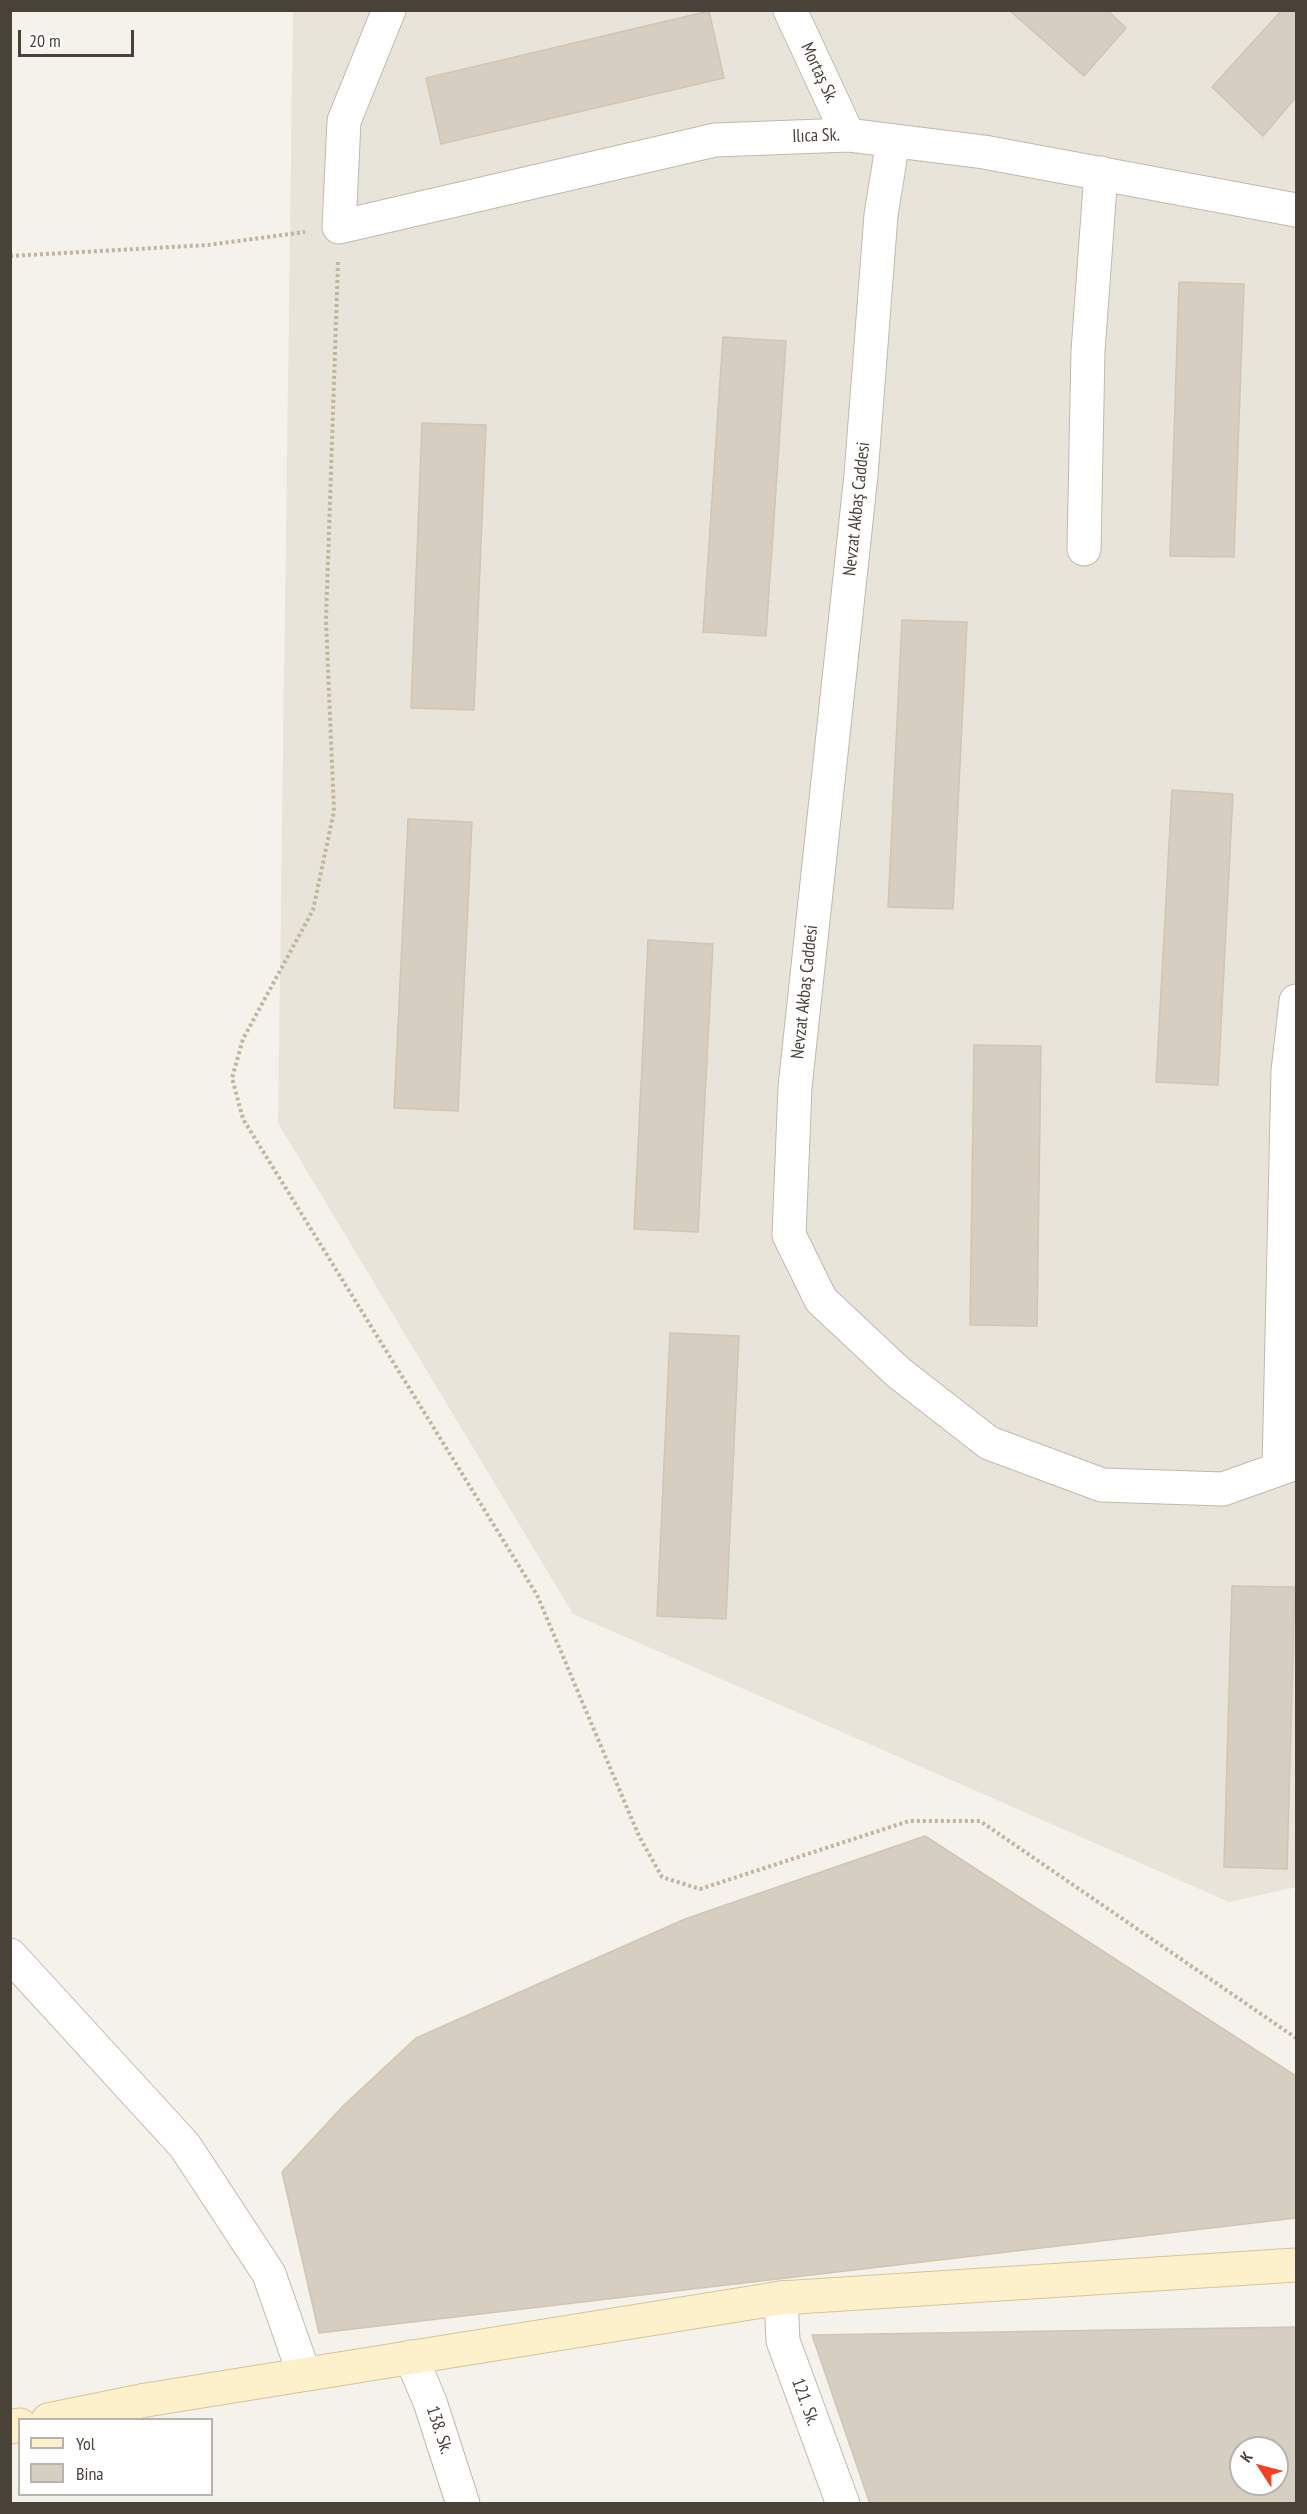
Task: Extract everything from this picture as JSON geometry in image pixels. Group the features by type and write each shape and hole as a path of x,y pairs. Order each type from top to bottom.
{"street":[{"path":"339,227 344,121 389,10"},
{"name":"Mortaş Sk.","path":"790,10 848,135"},
{"name":"Ilıca Sk.","path":"339,227 716,140 848,135 984,152 1296,210"},
{"name":"Nevzat Akbaş Caddesi","path":"893,141 881,215 861,475 795,1087 789,1235 821,1300 899,1373 989,1443 1102,1485 1223,1489 1288,1466"},
{"path":"1084,549 1088,351 1101,173"},
{"path":"1288,1466 1288,1071 1296,1001"},
{"path":"10,1955 185,2146 269,2274 304,2374"},
{"path":"58,2418 146,2400 782,2298 1296,2265"},
{"name":"121. Sk.","path":"782,2298 783,2341 843,2504"},
{"name":"138. Sk.","path":"411,2357 430,2402 463,2504"}],"path":[{"path":"10,256 208,245 339,227 326,621 334,811 313,910 243,1039 232,1078 243,1119 537,1595 639,1836 662,1877 700,1889 909,1821 980,1821 1296,2038"}],"shaded area":[{"path":"293,11 1296,11 1296,1887 1229,1902 573,1614 278,1123"}],"building":[{"path":"1009,10 1107,10 1126,28 1084,76"},
{"path":"1282,10 1296,10 1296,97 1263,136 1212,87"},
{"path":"709,11 724,78 441,144 426,78"},
{"path":"1179,282 1244,284 1234,557 1170,556"},
{"path":"723,337 786,341 766,636 703,632"},
{"path":"422,423 486,425 474,710 411,708"},
{"path":"902,620 967,622 953,909 888,907"},
{"path":"1172,790 1233,794 1218,1085 1156,1082"},
{"path":"408,819 472,822 458,1111 394,1108"},
{"path":"648,940 713,944 698,1232 634,1229"},
{"path":"974,1045 1041,1046 1037,1326 970,1325"},
{"path":"670,1333 739,1336 726,1619 657,1616"},
{"path":"1232,1586 1295,1587 1287,1869 1224,1867"},
{"path":"925,1836 1296,2076 1296,2218 319,2333 282,2172 344,2105 416,2038 685,1919"},
{"path":"1296,2327 1296,2504 870,2504 812,2335"}]}
